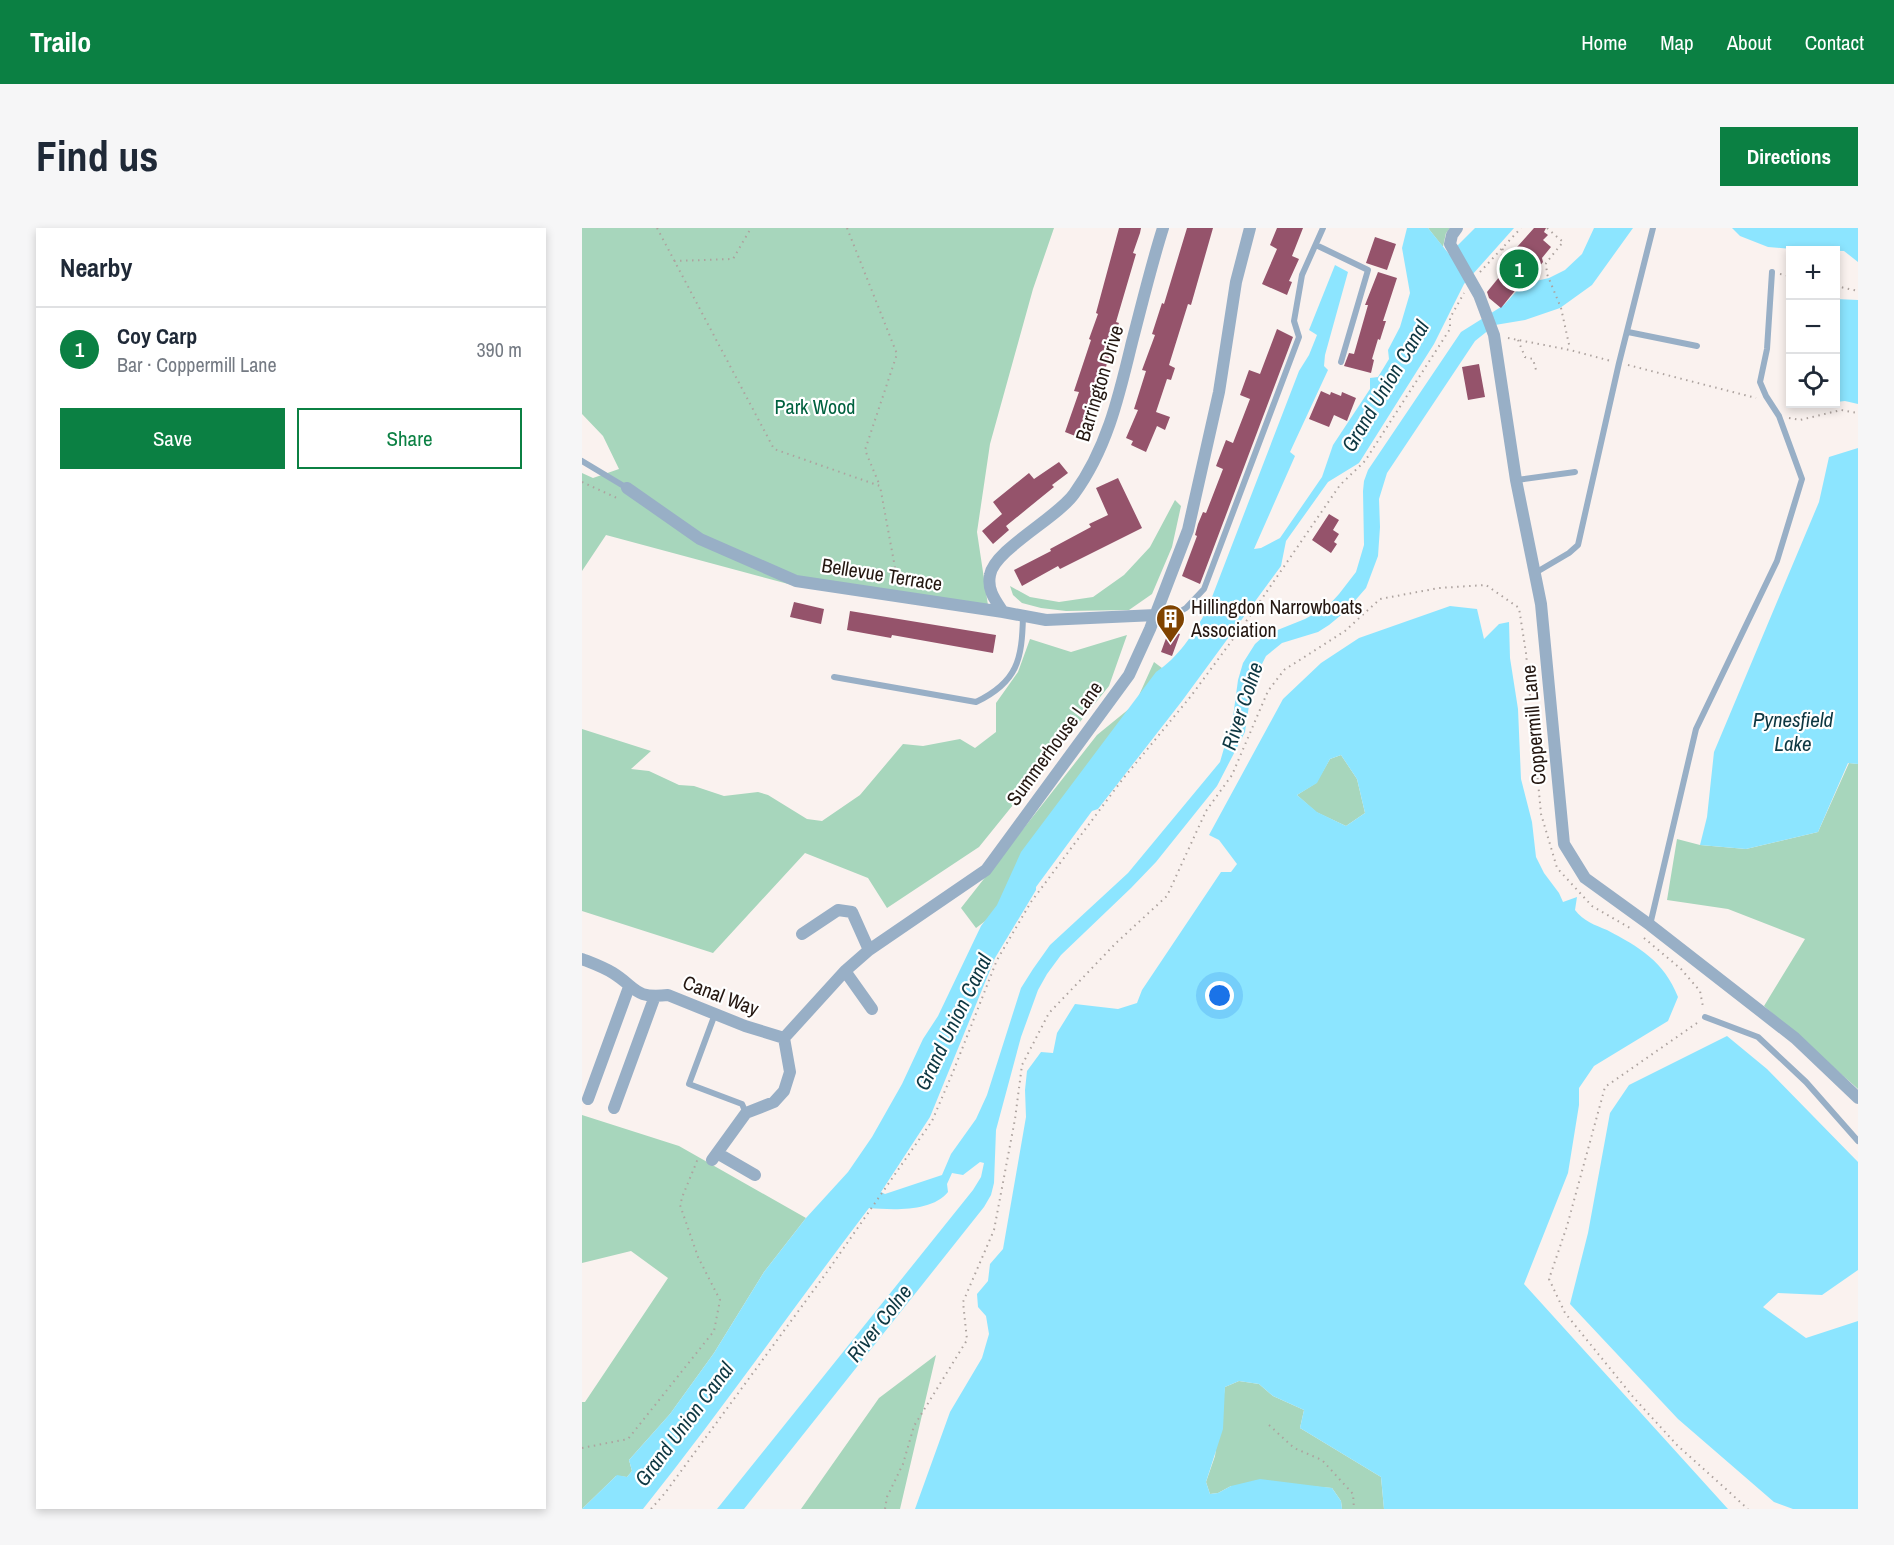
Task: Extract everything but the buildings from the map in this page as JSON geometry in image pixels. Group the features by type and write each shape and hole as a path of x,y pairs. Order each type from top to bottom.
{"street":[{"name":"Barrington Drive","path":"1003,612 992,596 989,576 993,564 1051,518 1073,496 1095,462 1110,427 1150,268 1163,228"},
{"name":"Summerhouse Lane","path":"784,1038 845,971 869,950 986,870 1129,675 1156,615 1188,530 1219,392 1236,282 1250,228"},
{"name":"Coppermill Lane","path":"1457,228 1450,244 1484,309 1493,333 1516,480 1541,604 1564,844 1585,878 1650,925 1795,1038 1858,1098"},
{"name":"Bellevue Terrace","path":"627,488 700,539 796,580 1046,620 1156,615"},
{"path":"802,934 838,910 852,912 869,950"},
{"name":"Canal Way","path":"582,959 615,974 641,994 668,995 745,1026 784,1038"},
{"path":"845,971 872,1009"},
{"path":"588,1099 629,987"},
{"path":"614,1108 655,996"},
{"path":"755,1175 715,1157 746,1113 774,1102 784,1091 790,1072 784,1038"}],"lane":[{"path":"1169,618 1186,608 1204,589 1299,338 1294,321 1302,275 1323,228"},
{"path":"1534,573 1569,553 1578,544 1619,363 1653,228"},
{"path":"1316,245 1368,270 1341,362"},
{"path":"1650,925 1696,729 1777,561 1802,479 1779,416 1760,382 1767,350 1772,272"},
{"path":"1628,332 1697,346"},
{"path":"582,461 627,488"},
{"path":"1516,480 1575,472"},
{"path":"834,677 976,702 996,693 1015,669 1022,649 1023,615"},
{"path":"715,1013 689,1084 741,1104 746,1113"},
{"path":"1705,1017 1758,1037 1806,1082 1858,1141"}],"path":[{"path":"657,228 774,449 880,486"},
{"path":"674,261 733,260 751,228"},
{"path":"847,228 897,354 865,450 880,486 900,596"},
{"path":"651,1509 870,1212 932,1121 997,960 1031,902 1122,780 1197,687 1256,607 1340,485 1365,461 1450,328 1450,318 1472,286 1521,228"},
{"path":"1547,228 1563,242 1546,263 1547,274 1561,308 1570,350"},
{"path":"1501,262 1503,247"},
{"path":"1840,287 1858,291"},
{"path":"1493,333 1570,350 1757,399"},
{"path":"1518,340 1525,357 1533,360 1536,370"},
{"path":"1779,416 1800,420 1841,410 1858,413"},
{"path":"582,482 621,500 627,488"},
{"path":"885,1509 887,1497 903,1464 914,1426 967,1340 963,1302 994,1230 1015,1119 1022,1065 1049,1013 1116,943 1167,896 1206,811 1232,775 1268,691 1284,670 1345,631 1380,599 1438,588 1486,585 1519,608 1526,653 1540,814 1557,868 1592,906 1636,931"},
{"path":"1645,939 1681,969 1700,991 1705,1017 1605,1087 1567,1226 1549,1280 1565,1313 1634,1398 1677,1445 1748,1509"},
{"path":"582,1448 628,1439 714,1331 720,1300 698,1257 680,1205 697,1161 715,1157"},
{"path":"1269,1425 1294,1448 1322,1460 1353,1494 1354,1509"}],"green space":[{"name":"Park Wood","path":"582,228 1054,228 1033,289 990,444 977,532 989,612 792,585 606,535 582,571 582,473 593,478 619,469 603,436 582,414"},
{"path":"1428,228 1450,228 1446,233 1443,247"},
{"path":"1175,500 1181,506 1172,547 1152,594 1129,610 1066,611 1041,608 1022,603 1013,595 1010,586 1030,597 1059,602 1093,597 1124,575 1150,547"},
{"path":"1127,635 1109,686 979,847 887,908 868,878 805,853 713,953 582,911 582,729 651,751 631,769 649,771 679,785 694,786 724,796 758,792 768,795 807,819 822,821 860,795 903,744 923,746 960,739 975,748 996,732 996,703 1018,672 1030,639 1071,652"},
{"path":"1154,662 1162,668 1146,722 1008,904 976,928 961,908 1097,735 1135,704"},
{"path":"1341,755 1357,779 1365,813 1346,826 1316,812 1297,795 1316,783 1330,759"},
{"path":"1849,763 1858,764 1858,1089 1764,1006 1805,939 1728,909 1667,900 1677,839 1700,845 1746,849 1818,832"},
{"path":"582,1115 679,1146 806,1218 764,1272 714,1353 670,1414 629,1460 632,1471 627,1477 616,1476 582,1509 582,1402 585,1402 668,1278 631,1251 582,1263"},
{"path":"936,1355 900,1509 801,1509 879,1398"},
{"path":"1239,1381 1259,1384 1273,1396 1304,1410 1300,1428 1381,1477 1384,1509 1342,1509 1341,1501 1332,1488 1231,1486 1218,1493 1210,1494 1206,1482 1215,1456 1225,1387"}],"water":[{"path":"1407,228 1428,228 1449,254 1475,228 1514,228 1464,284 1434,344 1359,463 1328,482 1286,541 1281,566 1182,701 1098,809 1092,811 1036,887 995,958 930,1117 881,1192 885,1194 942,1175 951,1154 976,1119 987,1095 1021,988 1033,969 1050,945 1128,873 1220,762 1233,717 1238,680 1243,663 1255,644 1265,635 1305,619 1328,606 1356,572 1364,545 1363,491 1368,470 1461,332 1504,305 1523,284 1549,278 1565,270 1582,254 1594,228 1633,228 1592,285 1560,308 1525,320 1495,325 1475,341 1387,473 1379,499 1378,556 1366,588 1346,611 1329,625 1318,632 1282,643 1266,656 1258,672 1250,699 1245,732 1217,786 1156,862 1061,955 1047,974 1038,990 1021,1037 996,1130 994,1183 991,1195 984,1207 744,1509 717,1509 973,1190 981,1177 984,1163 980,1162 963,1175 952,1173 947,1184 948,1192 941,1199 932,1203 912,1208 869,1208 701,1435 643,1509 582,1509 617,1475 627,1477 632,1471 629,1460 670,1414 714,1353 764,1272 806,1218 848,1172 872,1137 902,1084 981,926 997,905 1021,852 1156,672 1178,652 1202,619 1299,371 1317,335 1309,330 1335,265 1348,272 1325,355 1324,366 1328,370 1290,452 1295,456 1254,549 1261,548 1280,538 1322,477 1333,445 1370,389 1370,378 1378,377 1389,359 1388,350 1400,327 1410,293 1402,248"},
{"path":"1732,228 1858,228 1858,262 1844,251 1840,251 1840,246 1768,247 1740,236"},
{"path":"1840,299 1858,300 1858,404 1840,402"},
{"name":"Pynesfield Lake","path":"1858,448 1858,764 1848,763 1818,832 1746,849 1700,845 1707,817 1714,752 1819,502 1829,457"},
{"path":"1450,606 1477,609 1484,639 1499,624 1509,622 1510,658 1518,709 1521,779 1532,822 1536,857 1563,902 1577,897 1575,910 1582,917 1649,956 1666,974 1678,997 1668,1021 1594,1066 1579,1088 1579,1105 1568,1173 1524,1284 1728,1509 1384,1509 1381,1477 1300,1428 1304,1410 1273,1396 1259,1384 1239,1381 1225,1387 1223,1429 1206,1482 1210,1494 1260,1479 1332,1488 1341,1501 1342,1509 915,1509 950,1412 982,1358 989,1334 986,1316 978,1307 977,1294 988,1281 990,1264 1003,1249 1026,1117 1027,1071 1041,1052 1053,1053 1057,1033 1075,1004 1118,1009 1137,1003 1142,990 1221,872 1231,872 1237,864 1219,840 1209,835 1283,699 1321,663 1359,638","holes":["1341,755 1357,779 1365,813 1346,826 1317,812 1297,795 1317,783 1330,759"]},
{"path":"1727,1036 1767,1069 1858,1162 1858,1270 1822,1295 1778,1293 1763,1307 1806,1338 1858,1321 1858,1509 1793,1509 1774,1502 1678,1419 1570,1304 1588,1233 1610,1113 1629,1085"}],"place":[{"name":"Coy Carp","path":"1519,269"},
{"name":"Hillingdon Narrowboats Association","path":"1170,644"}],"water label":[{"name":"Grand Union Canal","path":"1385,386"},
{"name":"River Colne","path":"1242,706"},
{"name":"Grand Union Canal","path":"953,1022"},
{"name":"River Colne","path":"879,1323"},
{"name":"Grand Union Canal","path":"684,1424"}]}
